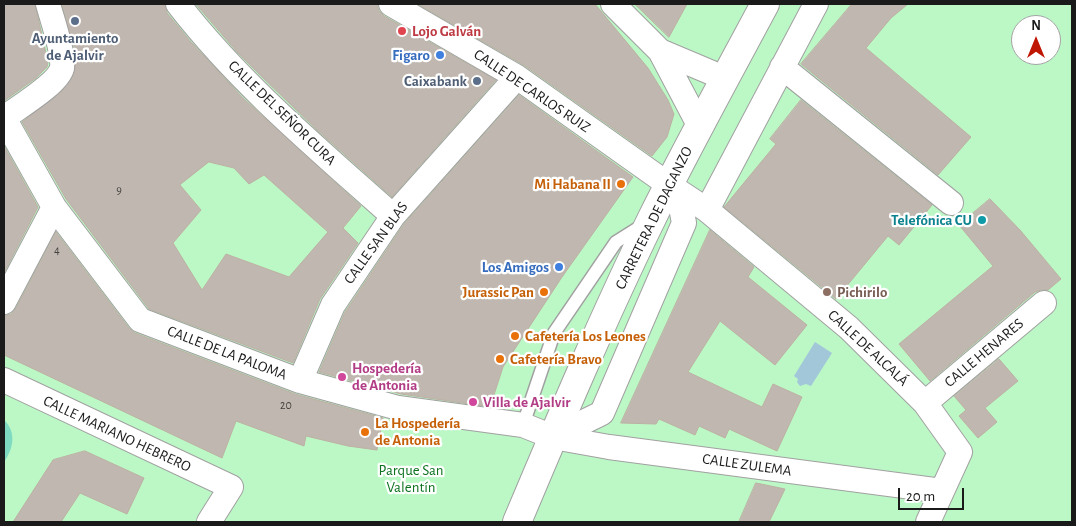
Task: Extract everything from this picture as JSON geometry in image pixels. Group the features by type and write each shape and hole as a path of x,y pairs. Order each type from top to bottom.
{"street":[{"path":"4,118 48,87 62,69 61,54 48,4"},
{"name":"CALLE DEL SEÑOR CURA","path":"178,4 202,35 295,129 393,216"},
{"name":"CALLE DE CARLOS RUIZ","path":"391,4 518,77 673,188"},
{"path":"613,4 660,50 699,124"},
{"name":"CARRETERA DE DAGANZO","path":"517,522 553,437 652,219 673,188 699,124 765,4"},
{"path":"707,210 816,4"},
{"path":"660,50 724,78"},
{"path":"782,68 951,203"},
{"name":"CALLE SAN BLAS","path":"300,381 332,305 393,216 518,77"},
{"name":"CALLE DE LA PALOMA","path":"4,118 54,207 140,320 300,381 398,408 522,425 553,437"},
{"name":"CARRETERA DE DAGANZO","path":"553,437 602,413 684,223 673,188"},
{"name":"CALLE DE ALCALÁ","path":"673,188 707,210 849,328 925,403 960,452 942,491"},
{"path":"4,302 54,207"},
{"name":"CALLE HENARES","path":"925,403 1044,303"},
{"name":"CALLE MARIANO HEBRERO","path":"4,380 231,488 208,522"},
{"name":"CALLE ZULEMA","path":"553,437 618,448 942,491"},
{"path":"928,522 942,491"}],"lane":[{"path":"522,425 554,333 616,242 652,219"}],"green space":[{"name":"Parque San Valentín","path":"4,4 1072,4 1072,522 4,522"},
{"path":"4,420 11,430 12,441 10,452 4,462"}],"water":[{"path":"815,342 832,353 811,386 806,384 800,386 797,382 798,379 794,376"}],"building":[{"path":"4,4 35,4 48,62 47,67 36,78 4,101"},
{"path":"62,4 165,4 167,13 191,42 243,98 361,206 343,228 358,243 320,299 293,363 149,309 66,199 22,122 62,91 74,74 75,51","holes":["209,162 234,168 249,184 264,175 328,232 289,277 226,254 202,290 173,243 201,210 180,185"]},
{"path":"196,4 377,4 379,11 384,16 496,80 392,197 317,130 263,78 237,52"},
{"path":"418,4 595,4 648,68 668,100 674,114 667,137 652,156 525,66"},
{"path":"635,4 687,4 669,37"},
{"path":"852,4 908,4 891,18 866,48 971,137 938,175 801,64"},
{"path":"519,95 633,177 562,277 503,367 490,407 401,394 319,372 345,312 404,224"},
{"path":"801,100 932,205 899,245 888,236 836,299 724,207 776,144 770,139"},
{"path":"4,146 38,207 4,273"},
{"path":"990,199 1020,230 1061,279 1048,290 1035,292 930,381 899,344 993,266 959,225"},
{"path":"710,230 754,267 748,277 807,325 775,365 720,321 688,372 762,407 773,384 802,397 777,451 729,429 725,438 699,426 695,435 659,419 656,424 621,423"},
{"path":"56,232 129,328 135,333 295,394 383,418 377,450 348,446 306,436 304,446 236,421 222,458 4,355 4,316 11,314 16,308"},
{"path":"999,359 1018,381 985,408 997,422 978,438 959,416 966,410 954,396"},
{"path":"85,451 144,478 127,514 80,493 61,522 13,522 53,460"},
{"path":"756,483 785,489 769,522 739,522"}],"place":[{"name":"Ayuntamiento de Ajalvir","path":"75,21"},
{"name":"Lojo Galván","path":"402,31"},
{"name":"Figaro","path":"440,55"},
{"name":"Caixabank","path":"477,81"},
{"name":"Mi Habana II","path":"621,184"},
{"name":"Telefónica CU","path":"982,220"},
{"name":"Los Amigos","path":"559,267"},
{"name":"Jurassic Pan","path":"544,292"},
{"name":"Pichirilo","path":"827,292"},
{"name":"Cafetería Los Leones","path":"515,336"},
{"name":"Cafetería Bravo","path":"500,359"},
{"name":"Hospedería de Antonia","path":"342,377"},
{"name":"Villa de Ajalvir","path":"473,402"},
{"name":"La Hospedería de Antonia","path":"365,432"}]}
